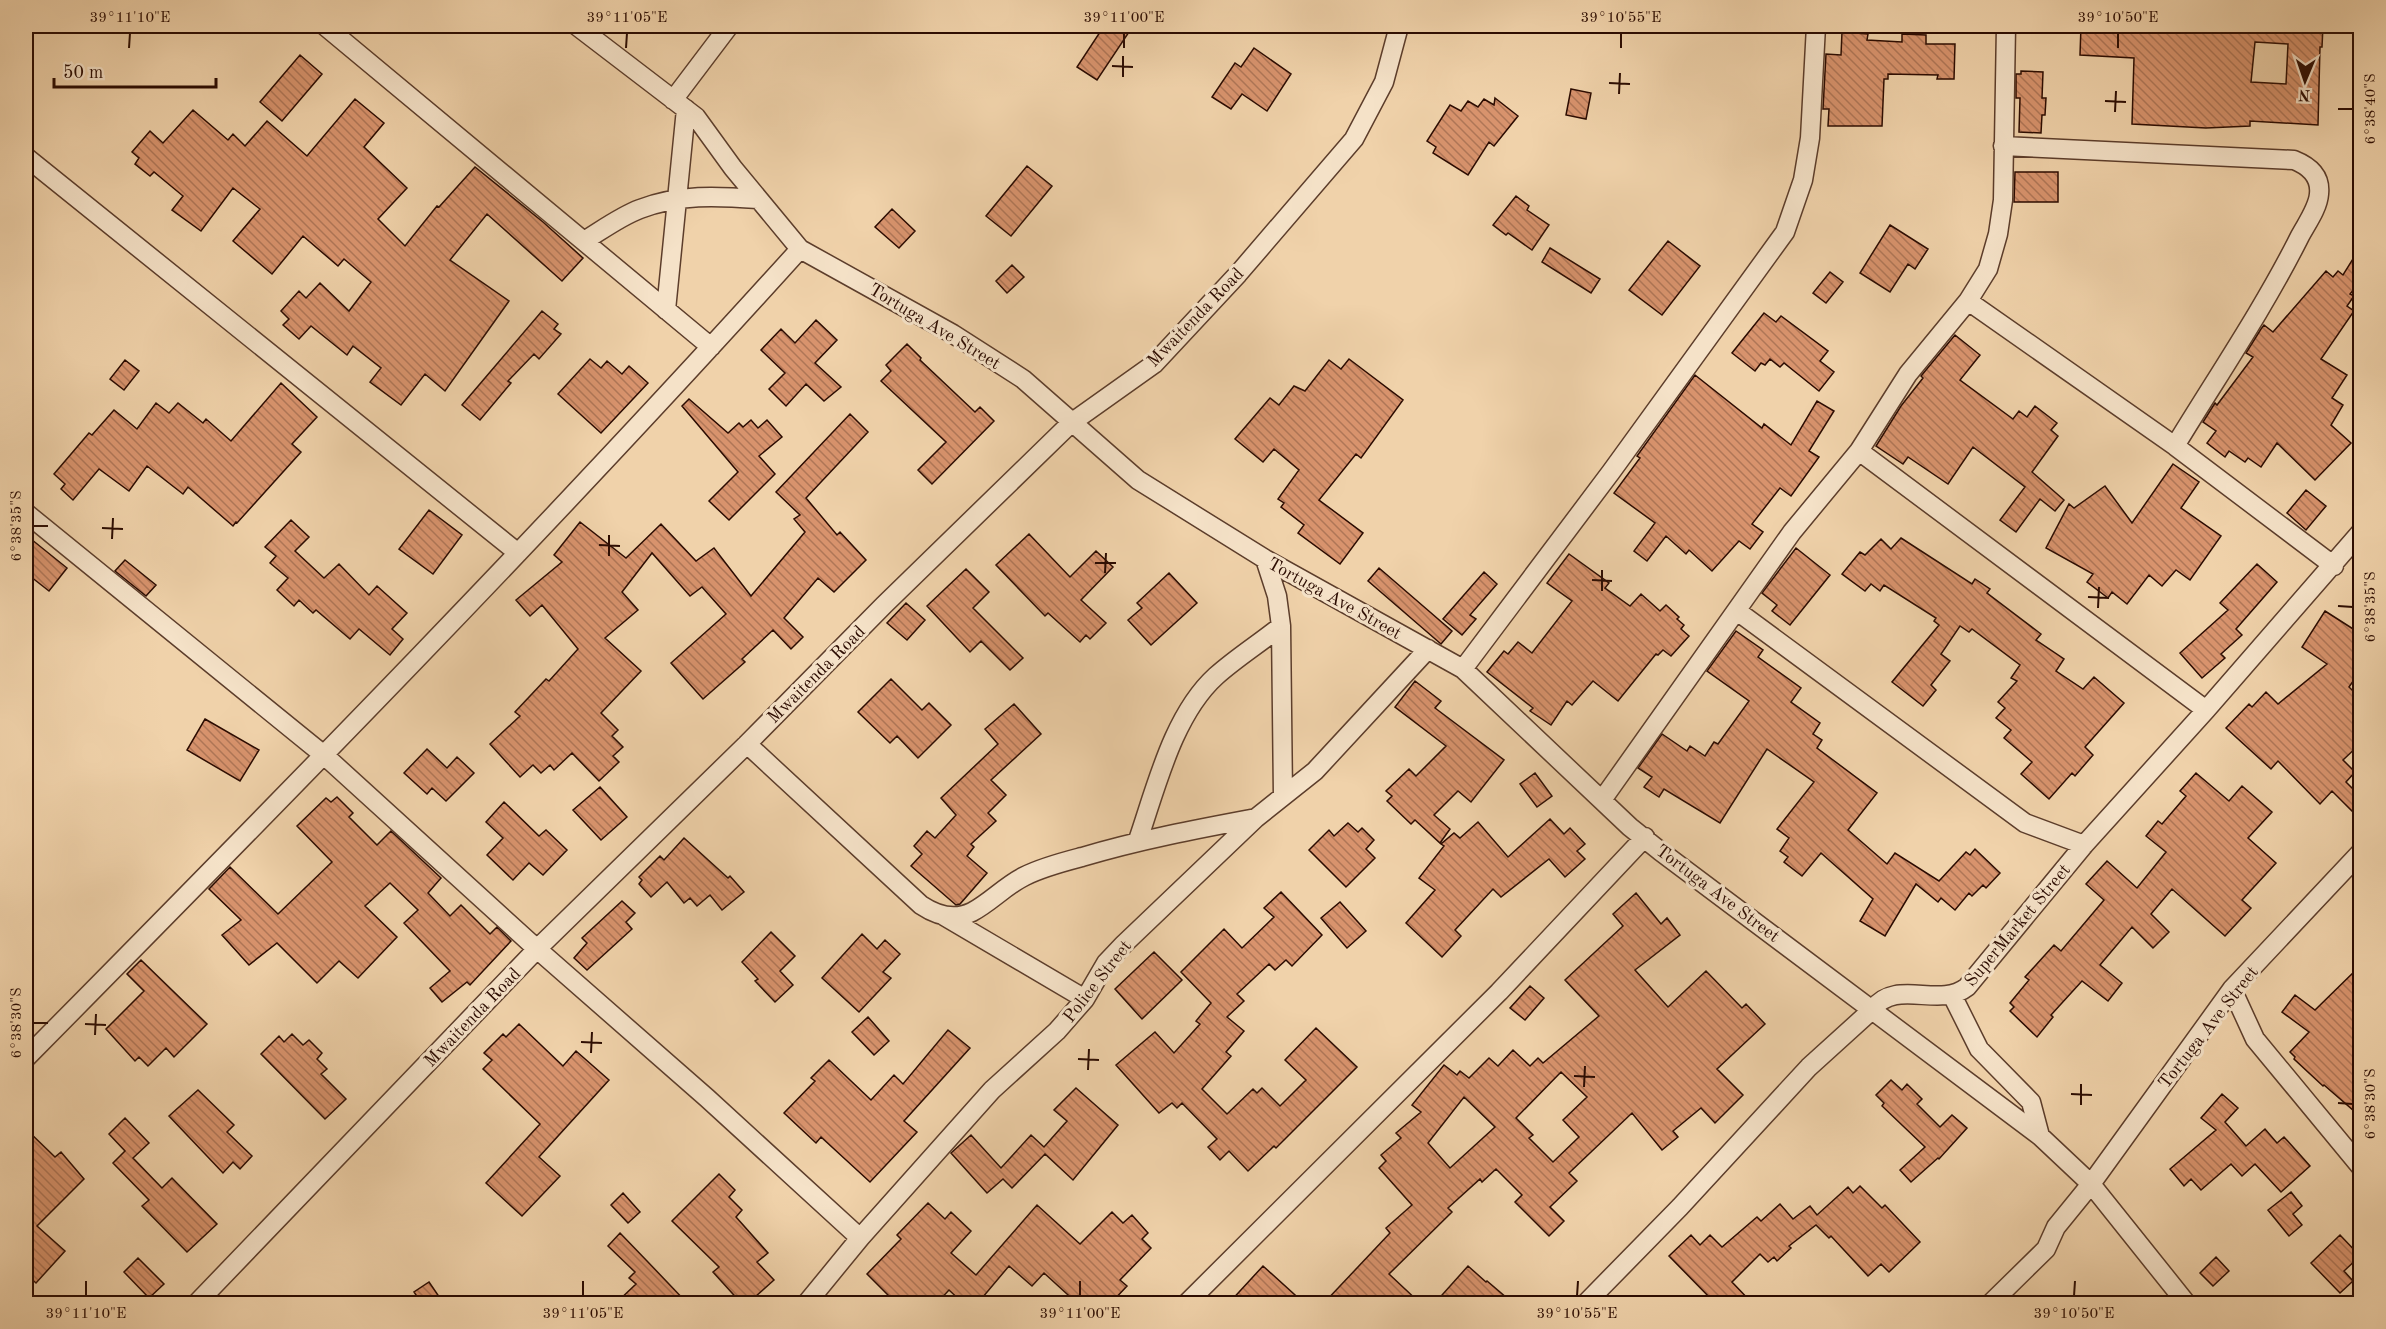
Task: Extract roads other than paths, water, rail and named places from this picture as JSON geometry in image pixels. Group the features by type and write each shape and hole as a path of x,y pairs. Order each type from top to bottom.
{"street":[{"path":"325,26 711,347"},
{"name":"Tortuga Ave Street","path":"577,26 696,117 733,168 800,249 926,318 1023,379 1138,480 1265,560 1463,669 1602,800 1645,837 1716,894 1874,1009 2040,1136 2091,1184 2187,1304"},
{"path":"666,309 677,198 680,105 729,26"},
{"name":"Mwaitenda Road","path":"196,1304 537,949 747,744 884,605 1071,423 1154,364 1238,274 1354,139 1384,82 1399,26"},
{"path":"1463,669 1611,472 1785,231 1803,180 1810,138 1816,26"},
{"path":"1602,800 1792,532 1859,451 1908,374 1968,301 1988,269 1998,234 2003,200 2006,26"},
{"path":"2003,146 2294,160 2313,171 2320,191 2318,202 2289,259 2175,446"},
{"path":"26,157 518,553"},
{"path":"584,241 639,209 677,198 704,196 758,199"},
{"path":"26,1058 325,756 711,347 800,249"},
{"path":"1968,301 2175,446 2334,566"},
{"path":"1859,451 2206,710"},
{"path":"26,513 325,756 860,1238"},
{"name":"SuperMarket Street","path":"1585,1304 1680,1207 1809,1067 1874,1009 1879,1001 1894,994 1952,995 1967,987 2084,845 2361,533"},
{"path":"1265,560 1277,596 1281,626 1283,796"},
{"path":"1737,611 2025,823 2084,845"},
{"path":"1137,840 1166,758 1192,705 1215,677 1281,626"},
{"name":"Police Street","path":"806,1304 860,1238 992,1090 1058,1031 1085,999 1106,963 1124,944 1256,818 1315,771 1428,649"},
{"path":"747,744 921,905 944,916 1085,999"},
{"path":"944,916 970,913 1024,876 1137,840 1256,818"},
{"path":"1186,1304 1499,992 1645,837"},
{"name":"Tortuga Ave Street","path":"2091,1184 2232,989 2361,853"},
{"path":"2232,989 2255,1039 2361,1166"},
{"path":"1952,995 1979,1049 2031,1102 2040,1136"},
{"path":"1990,1304 2046,1249 2056,1227 2091,1184"}]}
